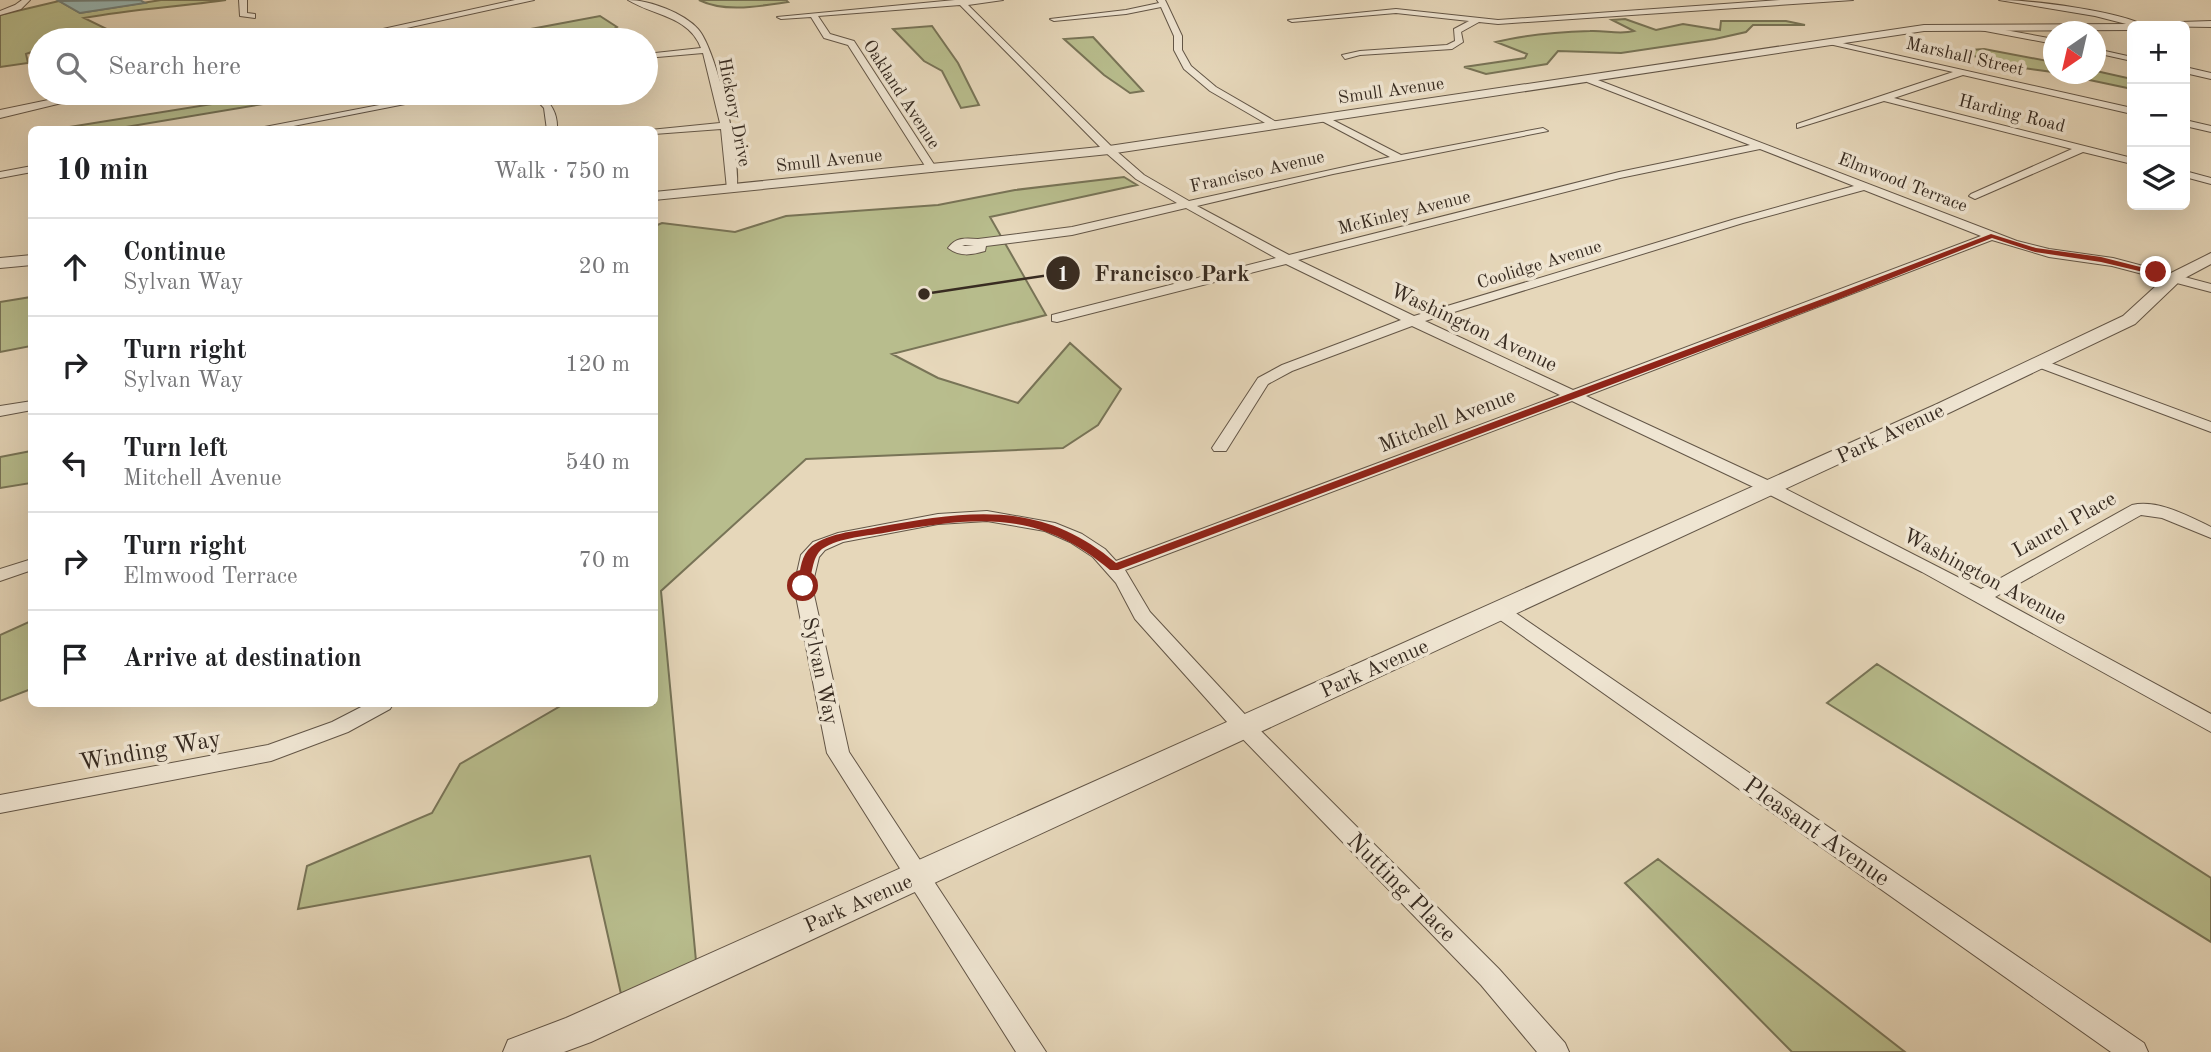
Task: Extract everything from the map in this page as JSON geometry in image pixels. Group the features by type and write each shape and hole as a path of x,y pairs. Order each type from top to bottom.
{"street":[{"path":"0,13 18,7 26,0"},
{"path":"243,0 243,14 252,16"},
{"path":"395,28 529,0"},
{"name":"Hickory Drive","path":"632,0 684,22 696,31 710,59 731,163 732,189"},
{"path":"865,0 872,10"},
{"path":"781,17 999,0"},
{"path":"1292,20 1396,10 1511,22 1766,3 1849,0"},
{"path":"2003,0 2072,10 2127,23"},
{"name":"Washington Avenue","path":"960,2 1109,150 1140,177 1187,205 1288,260 1412,321 1770,488 1981,597 2211,724"},
{"path":"1054,19 1126,12 1162,2 1178,36 1178,50 1187,67 1213,89 1275,125"},
{"name":"Oakland Avenue","path":"813,15 828,36 851,43 932,169"},
{"path":"1345,57 1360,53 1449,47 1459,41 1457,31 1477,20"},
{"path":"2190,25 2211,24"},
{"path":"1983,27 2043,40"},
{"name":"Smull Avenue","path":"658,196 1109,150 1924,28 2127,27"},
{"name":"Marshall Street","path":"1832,42 2127,110"},
{"path":"658,55 705,50"},
{"path":"2106,53 2127,58"},
{"path":"2190,71 2211,76"},
{"path":"1800,126 1963,72"},
{"name":"Elmwood Terrace","path":"1590,80 1991,236 2035,250 2113,262 2211,288"},
{"name":"Harding Road","path":"1883,98 2127,160"},
{"path":"0,114 42,105"},
{"path":"276,126 390,105"},
{"path":"548,105 552,126"},
{"path":"1325,119 1399,158"},
{"path":"2190,124 2211,129"},
{"path":"658,131 724,126"},
{"name":"Francisco Avenue","path":"978,243 1072,231 1399,158 1543,131"},
{"name":"McKinley Avenue","path":"1057,318 1619,175 1762,146"},
{"path":"1975,196 2082,148"},
{"path":"0,175 28,170"},
{"path":"2190,175 2211,181"},
{"name":"Coolidge Avenue","path":"1220,448 1263,381 1287,368 1412,321 1739,221 1866,187"},
{"name":"Mitchell Avenue","path":"1114,568 1814,306 1991,236"},
{"name":"Park Avenue","path":"521,1052 578,1030 918,876 2040,363 2136,316 2175,277 2211,258"},
{"path":"0,263 28,260"},
{"path":"2040,363 2211,428"},
{"path":"0,411 28,406"},
{"name":"Laurel Place","path":"1981,597 2138,509 2166,513 2211,533"},
{"name":"Sylvan Way","path":"1032,1052 838,753 803,586 810,555 819,546 838,538 938,519 987,516 1034,523 1063,532 1088,545 1114,568 1142,615 1244,727"},
{"path":"0,575 28,565"},
{"name":"Pleasant Avenue","path":"1500,611 2134,1052"},
{"name":"Winding Way","path":"0,804 271,753 329,732 377,707"},
{"name":"Nutting Place","path":"1244,727 1490,977 1555,1052"}],"green space":[{"path":"161,0 226,0 84,18 104,28 28,28 28,63 0,67 0,15 59,1 80,13"},
{"path":"699,0 786,0 788,2 731,7"},
{"path":"600,16 617,27 616,28 536,28"},
{"path":"1625,19 1656,30 1683,24 1720,30 1721,21 1786,21 1805,25 1753,25 1746,32 1715,39 1621,53 1558,51 1547,64 1486,74 1464,67 1525,58 1527,54 1496,42 1508,39 1566,32 1634,31 1612,20"},
{"path":"932,26 958,63 979,105 961,108 942,71 924,61 893,29"},
{"path":"1093,37 1143,91 1130,93 1104,75 1064,39"},
{"path":"1984,49 2043,60 2043,71 2009,66 1956,51"},
{"path":"2106,73 2127,78 2127,88 2106,84"},
{"path":"206,105 257,105 132,126 76,126"},
{"path":"1124,177 1137,185 990,217 1046,315 892,354 938,378 1018,403 1070,343 1121,389 1098,425 1063,448 806,459 661,591 696,961 621,994 590,856 298,909 307,866 432,813 460,764 559,707 658,707 658,225 735,232 786,216 938,205 1015,190"},
{"path":"28,297 28,347 0,352 0,302"},
{"path":"28,452 28,483 0,488 0,457"},
{"path":"28,622 28,690 0,701 0,635"},
{"path":"1877,664 2211,878 2211,942 1827,703"},
{"path":"1658,859 1905,1052 1792,1052 1625,883"}],"water":[{"path":"140,0 145,3 80,13 59,1"}],"place":[{"name":"Francisco Park","path":"924,294"}],"route":[{"path":"803,586 810,555 819,546 838,538 938,519 971,516 1003,518 1049,527 1088,545 1114,568 1836,297 1991,236 2035,250 2101,259 2156,272"}]}
